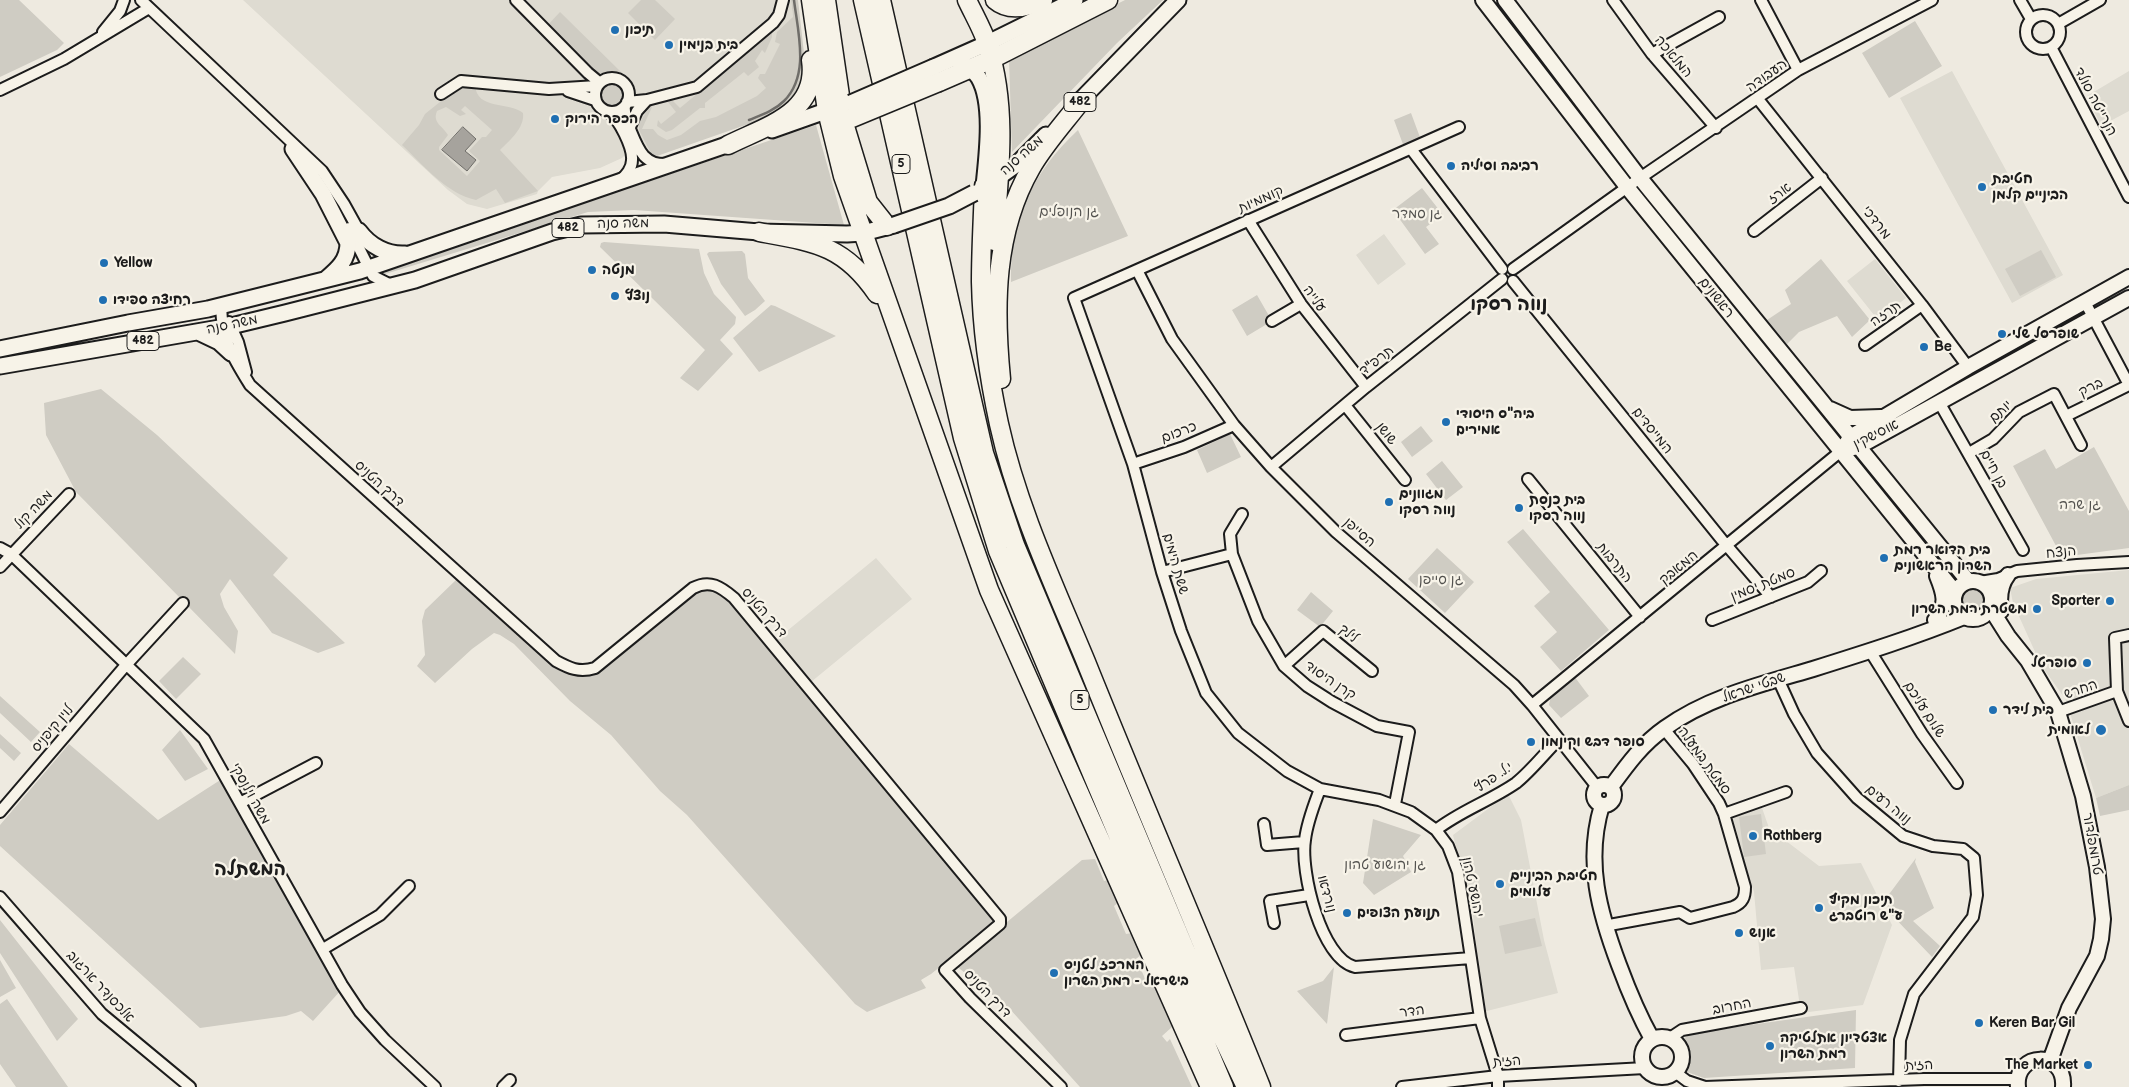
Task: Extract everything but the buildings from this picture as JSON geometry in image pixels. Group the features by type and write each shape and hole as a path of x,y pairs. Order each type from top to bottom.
{"highway":[{"path":"728,145 788,115 803,102 807,95 812,67 802,0"},
{"path":"811,0 868,202 891,226"},
{"path":"826,0 843,112 835,142 843,176 890,313 989,590 1210,1087"},
{"name":"5","path":"863,0 963,438 998,551 1224,1087"},
{"name":"5","path":"881,0 984,453 1014,545 1219,1030 1246,1087"},
{"path":"967,0 990,51 999,95 1001,134 986,186 981,281 989,370 999,425 1015,480 1041,552 1261,1087"},
{"path":"995,0 1003,6 1015,7 1031,6 1043,0"},
{"path":"843,112 940,70 970,68 990,51 1108,0"},
{"path":"997,302 999,265 1012,205 1032,166 1081,101"},
{"path":"986,186 992,269 997,302 1001,377 1011,435 1041,552"},
{"path":"759,232 822,245 842,257 867,279 890,313"}],"main road":[{"path":"940,70 990,51 1075,0"},
{"name":"משה סנה","path":"0,366 227,327 415,280 552,232 581,226 664,224 759,232 862,233 891,226 949,206 986,186 1017,164 1081,101 1178,0"},
{"path":"970,68 979,77 987,104 986,186"},
{"name":"משה סנה","path":"0,348 221,306 367,269 728,145 843,112"},
{"path":"293,149 323,194 348,243 348,252 345,260 339,268 323,281"},
{"path":"358,232 368,242 386,252 397,254 412,253"},
{"path":"198,332 235,348"}],"street":[{"path":"96,40 114,21 124,0"},
{"path":"516,0 599,85"},
{"path":"608,112 618,111 626,104 697,87 773,23 779,15 783,0"},
{"name":"ראשונים","path":"1483,0 1627,187 1926,555 1954,596"},
{"name":"ראשונים","path":"1505,0 1640,178 1825,407 1982,589"},
{"name":"המלאכה","path":"1613,0 1652,54 1716,128"},
{"path":"1761,0 1798,70"},
{"path":"2020,0 2031,19"},
{"path":"2058,24 2100,0"},
{"name":"העבודה","path":"1627,187 1716,128 1798,70 1926,1"},
{"path":"0,90 64,59 96,40 145,4 322,171 344,204 358,232"},
{"path":"2043,15 2049,16 2058,24 2060,33 2050,47 2038,48 2029,42 2026,29 2031,19 2043,15"},
{"path":"1652,54 1719,17"},
{"name":"הנרייטה סולד","path":"2050,47 2129,197"},
{"path":"562,90 599,85 613,78 619,80 635,94 661,97"},
{"path":"441,94 461,81 562,90 595,100 600,108 613,115 621,128 632,157 629,170 616,184"},
{"path":"595,100 599,85"},
{"path":"627,88 625,116 644,156 657,164 674,163"},
{"path":"241,93 314,173 335,203 367,269 373,276 391,285"},
{"name":"מרדכי","path":"1758,99 1922,305 1968,368"},
{"path":"630,127 637,111 647,100"},
{"name":"קוממיות","path":"1074,298 1459,127"},
{"path":"1411,149 1506,282 1513,281 1516,274 1514,269"},
{"name":"ארז","path":"1754,231 1822,178"},
{"path":"1514,269 1627,187"},
{"name":"עלייה","path":"1248,220 1301,304 1366,387"},
{"path":"1502,274 1508,267 1514,269"},
{"name":"הסייפן","path":"1137,270 1172,339 1234,425 1271,467 1336,532 1496,670 1532,705 1597,788"},
{"name":"תרפ\"ד","path":"1271,467 1502,274"},
{"name":"אוסישקין","path":"1840,451 1885,417 2129,277"},
{"name":"המייסדים","path":"1513,281 1727,546 1771,596"},
{"name":"ששת הימים","path":"1074,298 1133,464 1162,572 1195,669 1206,693 1219,711 1245,739 1287,771 1320,789"},
{"name":"אוסישקין","path":"1854,442 1939,402 2129,298"},
{"path":"2085,302 2129,385"},
{"path":"1272,321 1301,304"},
{"name":"תרזה","path":"1865,345 1922,305"},
{"name":"דרך הטניס","path":"221,306 227,327 250,385 556,661 572,669 587,670 595,668 693,588 708,583 724,589 769,639 1000,919 1000,924 945,970 970,998 1061,1087"},
{"path":"235,348 238,334 245,327 285,313"},
{"name":"ברק","path":"2066,416 2129,385"},
{"name":"יותם","path":"1969,453 1993,439 2019,412 2054,394 2066,416"},
{"name":"בן חיים","path":"1939,402 2023,550"},
{"name":"שושן","path":"1345,404 1405,480"},
{"path":"1825,407 1850,418 1885,417"},
{"path":"2066,416 2081,445"},
{"name":"כרכום","path":"1133,464 1184,447 1234,425"},
{"name":"המאבק","path":"1532,705 1640,618 1840,451"},
{"name":"התרבות","path":"1528,479 1640,618"},
{"name":"משה קול","path":"0,567 69,494"},
{"name":"קרן היסוד","path":"1242,514 1230,534 1232,554 1258,621 1284,666 1308,686 1332,702 1377,726 1410,732 1395,804"},
{"name":"משה וילנסקי","path":"0,548 11,554 204,739 342,985 360,1012 385,1040 436,1087"},
{"path":"1162,572 1232,554"},
{"path":"1926,555 1944,594 1943,610 1935,620"},
{"name":"הנצח","path":"2003,577 2017,571 2129,562"},
{"name":"סמטת יסמין","path":"1712,620 1808,582 1821,571"},
{"path":"1982,589 1986,614 1970,618 1959,613 1954,596 1962,584 1982,589 2003,577 2000,597 2008,636"},
{"name":"טרומפלדור","path":"1982,589 2008,636 2028,661 2058,712 2071,752 2088,817 2097,867 2103,919 2097,956 2069,1008 2050,1061"},
{"name":"שבטי ישראל","path":"1924,632 1949,608 1954,596"},
{"name":"לוין קיפניס","path":"0,812 126,664 183,603"},
{"name":"טרומפלדור","path":"1970,618 1984,620 2008,636"},
{"name":"שבטי ישראל","path":"1611,787 1639,750 1664,729 1694,710 1778,679 1970,618"},
{"name":"לילך","path":"1284,666 1323,631 1372,671"},
{"path":"2115,693 2114,638 2129,635"},
{"name":"שלום עליכם","path":"1870,651 1922,734 1957,783"},
{"name":"נווה רעים","path":"1778,679 1794,714 1817,753 1857,798 1903,836 1927,845 1963,848 1974,858 1977,895 1973,917 1914,994 1900,1040 1899,1080"},
{"name":"החרש","path":"2058,712 2115,693 2129,722"},
{"name":"סמטת במעלה","path":"1604,926 1680,912 1690,918 1738,905 1745,898 1745,887 1724,814 1693,764 1664,729"},
{"name":"י.ל. פרץ","path":"1436,830 1452,817 1482,803 1516,782 1559,739"},
{"path":"240,803 316,764"},
{"path":"1605,784 1615,792 1614,798 1609,804 1602,805 1595,798 1597,788 1605,784"},
{"name":"יהושע טהון","path":"1320,789 1395,804 1411,812 1436,830 1448,846 1458,872 1480,1018 1498,1076 1498,1087"},
{"name":"נורדאו","path":"1320,789 1311,812 1304,842 1310,894 1314,910 1324,932 1334,950 1348,966 1471,958"},
{"path":"1724,814 1786,792"},
{"path":"1602,805 1595,844 1595,886 1604,926 1637,1012 1652,1039"},
{"path":"1264,824 1267,845 1304,842"},
{"path":"323,949 380,915 409,886"},
{"path":"1274,923 1270,901 1310,894"},
{"name":"אלכסנדר ארגוב","path":"0,897 102,1014 190,1087"},
{"name":"החרוב","path":"1670,1038 1682,1030 1801,1008"},
{"name":"הדר","path":"1346,1034 1480,1018"},
{"path":"1658,1037 1670,1038 1679,1047 1682,1060 1669,1078 1654,1076 1645,1068 1641,1055 1647,1043 1652,1039 1658,1037"},
{"path":"2018,1083 2024,1066 2036,1060 2050,1061 2061,1073 2063,1087"},
{"name":"הזית","path":"1402,1087 1498,1076 1645,1068"},
{"name":"הזית","path":"1669,1078 1705,1087 1899,1080 1924,1083 2018,1083"}],"shaded area":[{"name":"הכפר הירוק","path":"243,0 791,0 793,17 779,101 649,152 642,139 626,145 626,154 622,158 600,168 552,177 537,194 487,209 467,204 448,190"},
{"name":"חטיבת הביניים קלמן","path":"1952,71 2063,275 2012,303 1900,98"},
{"path":"2129,71 2129,111 2101,126 2087,96"},
{"path":"463,127 476,139 465,151 476,160 467,171 442,150"},
{"name":"גן סמדר","path":"1384,234 1406,264 1378,285 1356,255"},
{"path":"1875,259 1906,298 1878,320 1847,281"},
{"path":"876,558 912,599 811,682 776,640"},
{"path":"2129,570 2129,785 2096,798 2066,700 2041,665 2013,603 2010,588 2036,579"},
{"name":"חטיבת הביניים עלומים","path":"1508,794 1521,820 1544,940 1558,993 1483,1012 1473,915 1453,835"},
{"name":"תיכון מקיף ע\"ש רוטברג","path":"1761,805 1769,828 1819,866 1861,863 1892,925 1863,1005 1801,1013 1794,967 1761,970 1754,892 1729,817"}],"green space":[{"path":"0,0 19,0 64,43 57,50 0,77"},
{"path":"641,0 655,0 675,19 655,40 628,13"},
{"path":"791,0 798,0 806,71 801,91 777,114 657,156 652,155 639,130 639,123 651,105 652,107 642,129 653,129 658,135 667,140 681,135 700,121 716,117 757,96 766,88 758,78 760,74 765,74 780,44 775,42 777,32 793,17"},
{"path":"1125,0 1163,0 1117,43 1012,152 1009,59"},
{"path":"560,12 622,73 605,73 594,77 546,27"},
{"path":"1915,21 1942,66 1889,98 1862,53"},
{"path":"772,32 772,37 765,53 762,50 755,61 759,67 748,76 744,72 705,103 705,108 700,108 672,130 666,132 657,126 658,120 661,124 676,112 668,102 672,100 680,108"},
{"path":"611,84 619,87 622,95 619,103 611,106 603,103 600,95 603,87"},
{"path":"461,85 475,85 481,99 517,109 523,113 522,124 519,129 500,150 538,191 505,203 496,189 476,200 455,192 427,170 402,145 419,125 425,114","holes":["465,106 492,130 486,137 482,137 469,151 480,161 467,176 439,150 439,147 448,135 436,119 437,111 446,107 460,116 466,114 461,110"]},
{"path":"1411,113 1421,140 1404,147 1394,120"},
{"path":"816,125 844,225 634,210 588,212 382,275 381,271"},
{"name":"גן הנופלים","path":"1078,130 1128,236 1011,282 1015,238 1027,198 1048,163"},
{"name":"גן סמדר","path":"1422,188 1443,215 1426,227 1439,244 1425,254 1393,210"},
{"path":"601,243 699,249 704,273 714,294 736,317 735,324 720,340 733,354 698,391 680,378 705,350 600,247"},
{"path":"2041,250 2056,277 2020,296 2005,269"},
{"path":"742,251 745,254 748,278 765,301 745,316 721,284 707,254 709,252"},
{"path":"1821,259 1870,320 1852,337 1837,316 1799,332 1787,344 1767,320 1791,304 1785,290"},
{"path":"1257,295 1272,321 1247,336 1232,310"},
{"path":"771,305 836,336 759,372 733,338"},
{"path":"101,389 157,435 288,558 273,575 345,643 318,653 272,633 230,579 220,594 224,607 238,631 235,654 76,492 46,435 44,403"},
{"path":"1421,426 1433,441 1412,457 1401,442"},
{"path":"1230,434 1241,457 1207,473 1197,450"},
{"name":"גן שרה","path":"2094,447 2129,511 2129,548 2062,557 2013,466 2045,449 2056,469"},
{"path":"1442,461 1463,487 1446,500 1426,474"},
{"path":"1523,529 1609,630 1561,671 1540,647 1557,632 1534,606 1550,592 1507,542"},
{"name":"גן סייפן","path":"1437,548 1474,582 1445,613 1408,579"},
{"path":"458,578 559,668 569,674 578,676 598,672 691,595 708,590 725,595 995,923 921,980 926,988 867,1012 855,1004 687,815 660,791 611,735 570,701 514,644 494,633 472,649 435,683 417,666 425,655 422,621 425,610"},
{"path":"1973,586 1983,590 1987,600 1983,610 1973,614 1963,610 1959,600 1963,590"},
{"path":"1311,592 1333,611 1320,627 1297,610"},
{"path":"183,657 201,674 176,699 159,681"},
{"path":"1574,676 1589,696 1561,718 1549,705 1551,694"},
{"path":"0,696 40,732 31,742 0,713"},
{"path":"180,730 208,769 185,781 162,750"},
{"path":"0,734 21,753 14,761 0,748"},
{"path":"69,744 158,820 225,777 342,989 313,1021 301,1011 286,1016 200,1028 0,846 0,825"},
{"path":"2129,785 2129,810 2100,816 2096,798"},
{"name":"Rothberg","path":"1761,814 1766,854 1744,857 1739,817"},
{"name":"גן יהושוע טהון","path":"1373,819 1421,835 1403,856 1411,872 1374,895 1363,883"},
{"path":"1916,858 1915,862 1934,908 1913,921 1940,946 1932,957 1888,911 1887,902 1884,901"},
{"name":"המרכז לטניס בישראל - רמת השרון","path":"1095,859 1104,881 1110,880 1119,902 1114,906 1126,934 1132,933 1142,954 1136,959 1149,987 1154,985 1172,1027 1162,1036 1167,1042 1170,1039 1192,1087 1080,1087 1009,1008 955,965 1082,860"},
{"path":"1535,918 1542,946 1505,954 1499,926"},
{"path":"0,920 78,1019 57,1041 0,953"},
{"path":"0,960 16,988 0,997"},
{"path":"1334,967 1327,1024 1297,991 1323,981"},
{"path":"7,999 68,1087 16,1087 0,1064 0,1004"},
{"name":"אצטדיון אתלטיקה רמת השרון","path":"1856,1010 1855,1068 1704,1078 1687,1072 1688,1053 1681,1040 1693,1033"}],"waterway":[{"path":"749,120 767,112 784,101 792,91 797,79 800,53 794,0"}],"place":[{"name":"תיכון","path":"615,30"},
{"name":"בית בנימין","path":"669,45"},
{"name":"הכפר הירוק","path":"555,119"},
{"name":"רביבה וסיליה","path":"1451,166"},
{"name":"חטיבת הביניים קלמן","path":"1982,187"},
{"name":"Yellow","path":"104,263"},
{"name":"מנטה","path":"592,270"},
{"name":"נוצץ","path":"615,296"},
{"name":"רחיצה ספידו","path":"103,300"},
{"name":"שופרסל שלי","path":"2002,334"},
{"name":"Be","path":"1924,347"},
{"name":"ביה\"ס היסודי אמירים","path":"1446,422"},
{"name":"מגוונים נווה רסקו","path":"1389,502"},
{"name":"בית כנסת נווה רסקו","path":"1519,508"},
{"name":"בית הדואר רמת השרון הראשונים","path":"1884,558"},
{"name":"Sporter","path":"2110,601"},
{"name":"משטרת רמת השרון","path":"2037,609"},
{"name":"סופרטל","path":"2087,663"},
{"name":"בית לידר","path":"1993,710"},
{"name":"לאומית","path":"2101,730"},
{"name":"סופר דבש וקינמון","path":"1531,742"},
{"name":"Rothberg","path":"1753,836"},
{"name":"חטיבת הביניים עלומים","path":"1500,884"},
{"name":"תיכון מקיף ע\"ש רוטברג","path":"1819,908"},
{"name":"תנועת הצופים","path":"1347,913"},
{"name":"אנוש","path":"1739,933"},
{"name":"המרכז לטניס בישראל - רמת השרון","path":"1054,973"},
{"name":"Keren Bar Gil","path":"1979,1023"},
{"name":"אצטדיון אתלטיקה רמת השרון","path":"1770,1046"},
{"name":"The Market","path":"2088,1065"}],"district":[{"name":"נווה רסקו","path":"1509,305"},
{"name":"המשתלה","path":"250,870"}]}
